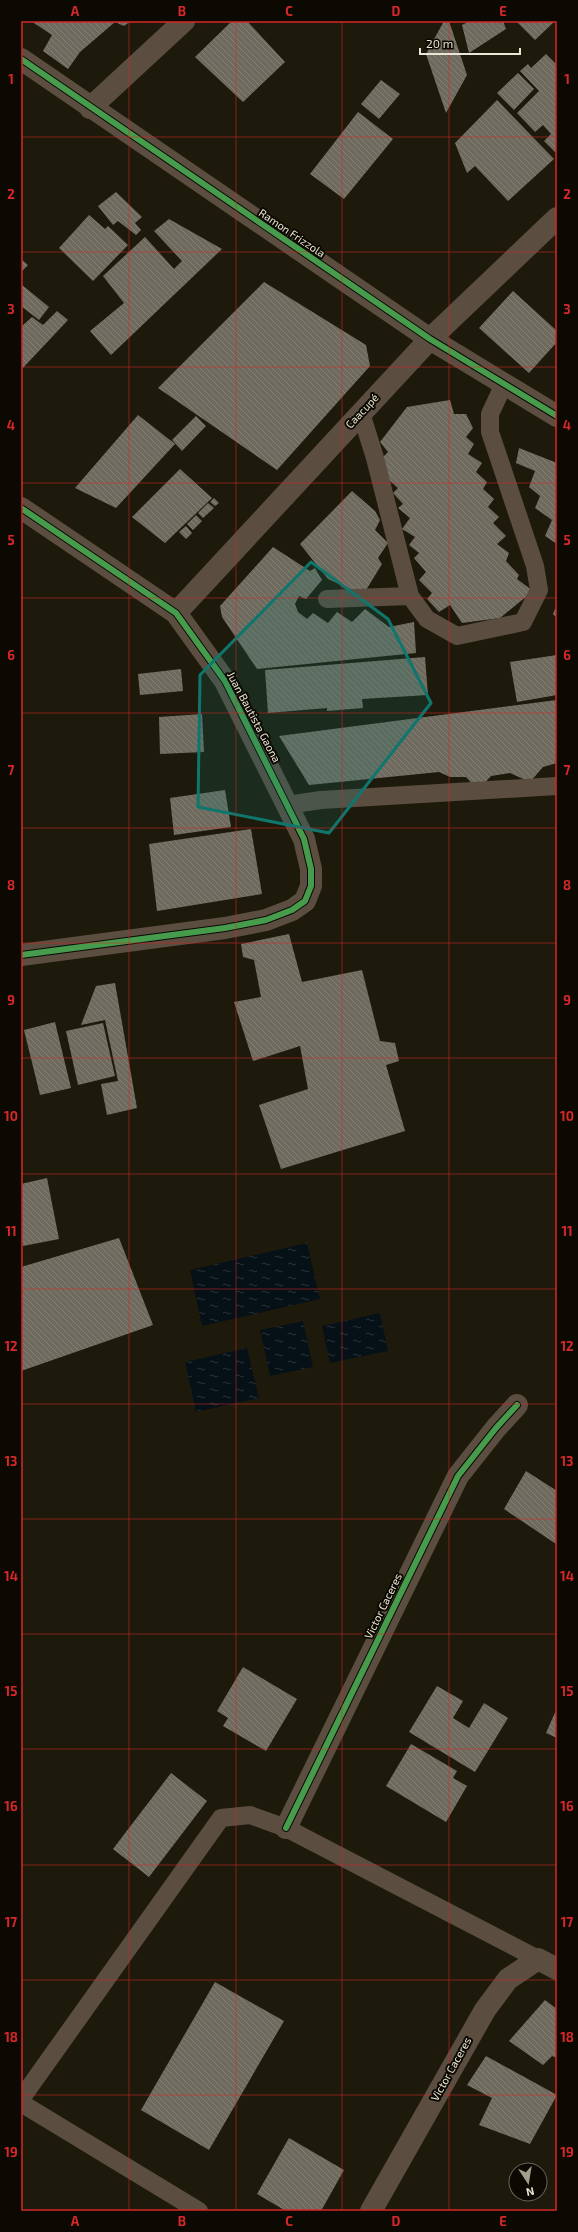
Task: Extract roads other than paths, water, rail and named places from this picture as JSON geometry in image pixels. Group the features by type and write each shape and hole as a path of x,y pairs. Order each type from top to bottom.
{"street":[{"path":"90,108 184,21"},
{"name":"Ramon Frizzola","path":"21,59 90,108 430,339 557,416"},
{"name":"Caacupé","path":"176,613 430,339 557,218"},
{"name":"Juan Bautista Gaona","path":"21,508 176,613 225,681 304,839 311,869 311,886 305,901 292,910 266,920 225,928 21,955"},
{"name":"Victor Caceres","path":"286,1828 458,1476 496,1428 517,1406"},
{"name":"Victor Caceres","path":"371,2211 484,2010 508,1978 547,1964"}],"lane":[{"path":"361,413 375,458 410,596 427,619 457,636 523,622 538,590 535,566 490,432 490,414 504,384"},
{"path":"327,599 410,596"},
{"path":"287,804 321,800 557,786"},
{"path":"21,2099 221,1818 250,1815 286,1828 547,1964"},
{"path":"21,2103 199,2211"}],"water":[{"path":"307,1243 320,1299 202,1326 190,1270"},
{"path":"380,1313 388,1351 330,1363 322,1326"},
{"path":"303,1321 313,1367 270,1376 260,1330"},
{"path":"247,1348 259,1398 196,1412 185,1362"}]}
